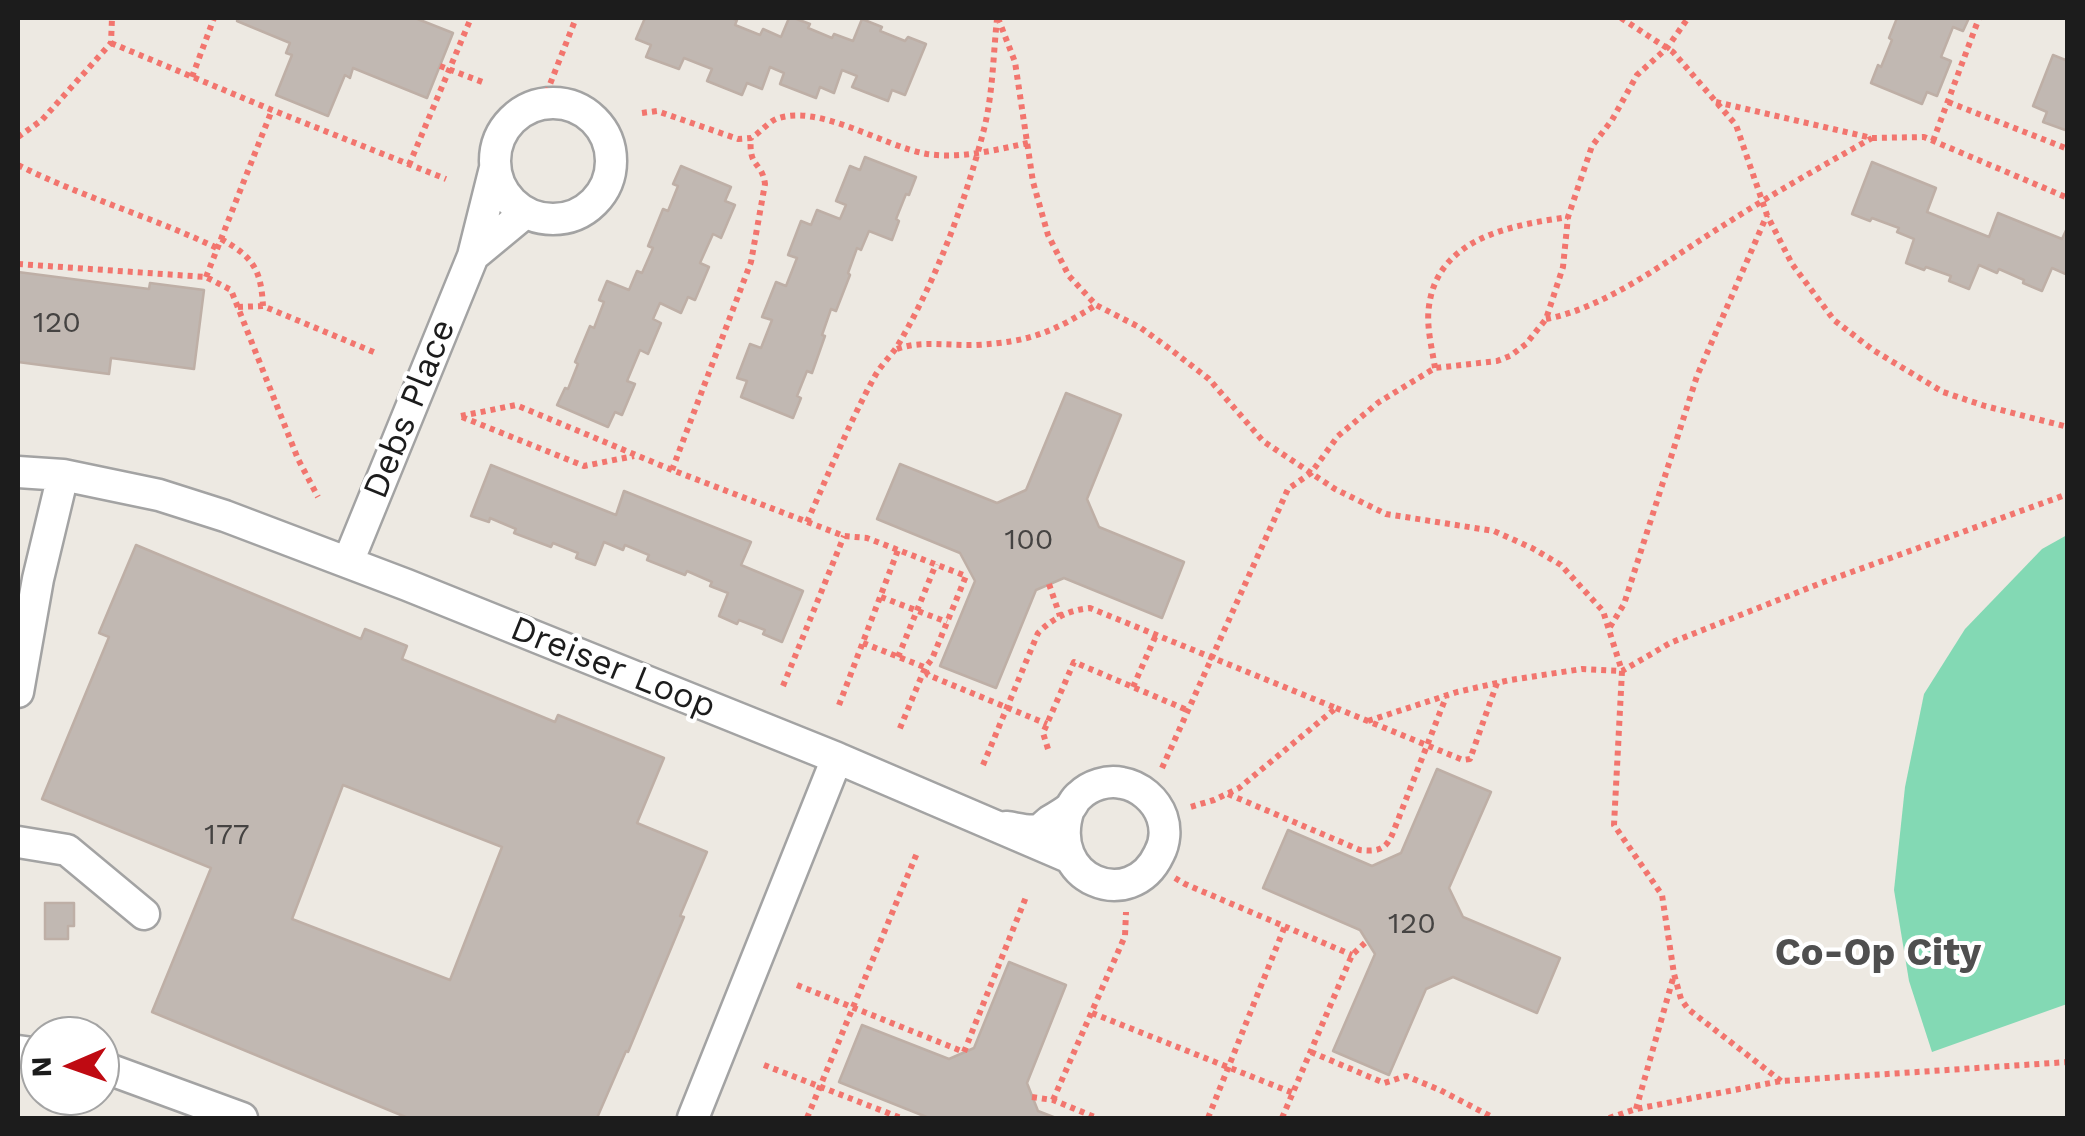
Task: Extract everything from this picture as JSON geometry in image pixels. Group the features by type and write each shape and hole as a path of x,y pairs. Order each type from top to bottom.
{"street":[{"name":"Debs Place","path":"348,562 473,256 501,133 526,108 543,102"},
{"path":"494,168 509,201 544,220 565,219 584,211 599,198 609,180 612,159 607,139 597,122 581,109 543,102"},
{"name":"Debs Place","path":"473,256 526,213"},
{"name":"Dreiser Loop","path":"18,472 63,475 159,495 225,516 838,758 1068,857"},
{"path":"18,692 28,577 63,475"},
{"path":"692,1118 838,758"},
{"path":"1108,782 1125,783 1140,790 1157,808 1165,832 1162,850 1142,876 1126,883 1092,880 1078,871 1068,857 1063,825 1078,796 1092,787 1108,782"},
{"path":"994,825 1038,830 1069,809"},
{"path":"18,842 68,850 144,914"},
{"path":"120,1073 242,1118"}],"path":[{"path":"18,137 42,120 111,43 112,18"},
{"path":"192,77 214,18"},
{"path":"410,165 471,18"},
{"path":"543,102 576,18"},
{"path":"997,18 1014,62 1033,182 1048,235 1069,276 1096,305 1170,348 1208,379 1263,441 1335,489 1386,514 1494,531 1532,548 1561,565 1603,611 1622,672 1614,825 1662,895 1674,974 1688,1010 1781,1080"},
{"path":"808,522 862,401 878,371 896,350 958,216 990,100 997,18"},
{"path":"1621,18 1673,52 1736,125 1766,216 1792,264 1834,320 1872,350 1943,392 2068,427"},
{"path":"1336,708 1239,788 1157,808 1164,759 1288,490 1311,473 1338,436 1380,402 1434,368 1497,361 1526,344 1546,318 1562,268 1568,217 1592,146 1612,120 1636,74 1667,48 1688,18"},
{"path":"1933,142 1979,18"},
{"path":"111,43 446,179"},
{"path":"440,66 485,83"},
{"path":"1716,102 1872,138 1924,137 2068,198"},
{"path":"1948,102 2068,149"},
{"path":"206,277 272,110"},
{"path":"642,113 657,111 738,139 751,138 771,121 802,115 841,124 926,154 977,154 1028,143"},
{"path":"672,470 751,262 766,184 750,154 751,138"},
{"path":"1546,318 1570,314 1629,284 1872,138"},
{"path":"18,165 218,248"},
{"path":"1609,628 1624,604 1697,376 1766,216"},
{"path":"1434,368 1428,308 1433,287 1457,253 1504,228 1568,217"},
{"path":"221,239 249,258 262,281 263,306"},
{"path":"18,264 206,277 231,290 298,459 318,497"},
{"path":"896,350 912,344 975,345 1030,338 1065,324 1096,305"},
{"path":"238,307 263,306 376,353"},
{"path":"637,455 584,466 460,416 516,405 844,536 867,538 966,576 898,733"},
{"path":"1368,720 1497,683 1582,669 1622,672 1670,642 2068,494"},
{"path":"783,686 844,536"},
{"path":"839,705 898,550"},
{"path":"898,657 936,564"},
{"path":"1049,584 1060,616"},
{"path":"880,597 948,622"},
{"path":"983,765 1038,632 1074,610 1090,608 1463,760 1470,758 1497,683"},
{"path":"1133,687 1156,635"},
{"path":"863,643 925,668 928,675 1047,724"},
{"path":"1048,749 1043,733 1074,662 1186,710"},
{"path":"1227,794 1360,850 1384,849 1446,696"},
{"path":"807,1118 917,853"},
{"path":"1154,864 1185,884 1352,955"},
{"path":"1053,1100 1125,936 1126,883"},
{"path":"796,985 964,1052 1026,897"},
{"path":"1208,1118 1285,926"},
{"path":"1282,1118 1352,955 1367,941"},
{"path":"1636,1109 1674,974"},
{"path":"1092,1014 1293,1093"},
{"path":"1310,1052 1384,1083 1406,1076 1494,1118"},
{"path":"1609,1118 1781,1080 2068,1062"},
{"path":"764,1065 901,1118"},
{"path":"1032,1097 1053,1100 1097,1118"}],"green space":[{"path":"2067,535 2067,1004 1932,1052 1909,981 1894,890 1905,787 1924,694 1965,629 2042,549"}],"building":[{"path":"415,18 453,33 427,98 353,68 350,78 345,75 328,116 276,95 292,55 286,53 290,43 237,21"},
{"path":"645,18 731,18 737,20 735,25 760,35 763,29 781,37 789,18 794,18 832,38 834,34 853,41 862,19 905,41 908,37 926,44 905,95 892,90 888,101 852,87 857,76 842,70 834,93 820,87 816,98 780,84 784,73 770,67 762,89 747,83 742,95 707,81 712,69 684,58 679,69 646,57 651,45 636,39"},
{"path":"1897,18 1969,18 1963,31 1953,27 1941,57 1951,61 1937,96 1927,92 1922,104 1871,83 1892,40 1889,38"},
{"path":"2053,55 2068,61 2068,131 2043,122 2047,112 2033,106"},
{"path":"865,157 916,177 896,219 899,221 892,240 869,231 861,250 857,248 836,311 831,309 812,373 807,371 797,396 801,398 793,418 741,397 747,381 737,378 750,344 761,348 772,320 762,317 776,282 786,286 797,258 788,255 801,221 811,225 817,210 840,219 846,205 836,201 850,166 860,170"},
{"path":"1872,162 1936,188 1927,212 1989,237 1998,213 2062,239 2068,226 2068,275 2052,268 2042,291 1999,269 1997,273 1979,265 1969,289 1949,281 1951,276 1906,263 1914,239 1897,232 1899,228 1852,214"},
{"path":"681,166 731,187 725,201 735,205 721,238 713,234 700,263 709,267 695,300 688,297 681,313 660,303 653,319 661,323 648,354 640,350 627,381 635,384 622,415 615,412 608,427 557,405 565,388 568,389 590,326 594,328 607,281 629,290 637,271 642,273 663,209 668,211 678,186 673,184"},
{"path":"18,272 149,289 150,283 204,290 194,369 111,358 109,374 18,362"},
{"path":"1066,393 1121,415 1087,499 1099,527 1184,562 1162,618 1064,578 1036,590 996,688 940,666 975,581 960,553 877,519 900,464 997,503 1026,490"},
{"path":"491,465 616,515 624,491 751,542 741,565 803,591 782,642 763,634 765,630 719,616 728,593 710,586 712,582 647,560 649,555 625,545 623,550 604,542 595,565 576,558 578,553 514,533 516,529 490,518 489,522 471,516"},
{"path":"136,545 361,639 365,629 407,646 402,659 555,722 558,715 664,758 637,823 707,852 680,916 684,917 597,1118 408,1118 152,1012 211,868 42,799 109,637 99,633","holes":["343,785 502,847 450,980 292,919"]},
{"path":"1437,769 1491,792 1449,888 1463,917 1560,958 1537,1013 1453,977 1426,989 1389,1075 1333,1051 1375,954 1360,930 1263,888 1288,830 1372,866 1401,853"},
{"path":"45,903 74,903 74,926 68,926 68,939 45,939"},
{"path":"1009,962 1066,985 1027,1083 1038,1111 1056,1118 929,1118 839,1082 862,1025 949,1059 974,1048"}],"district":[{"name":"Co-Op City","path":"1878,954"}]}
